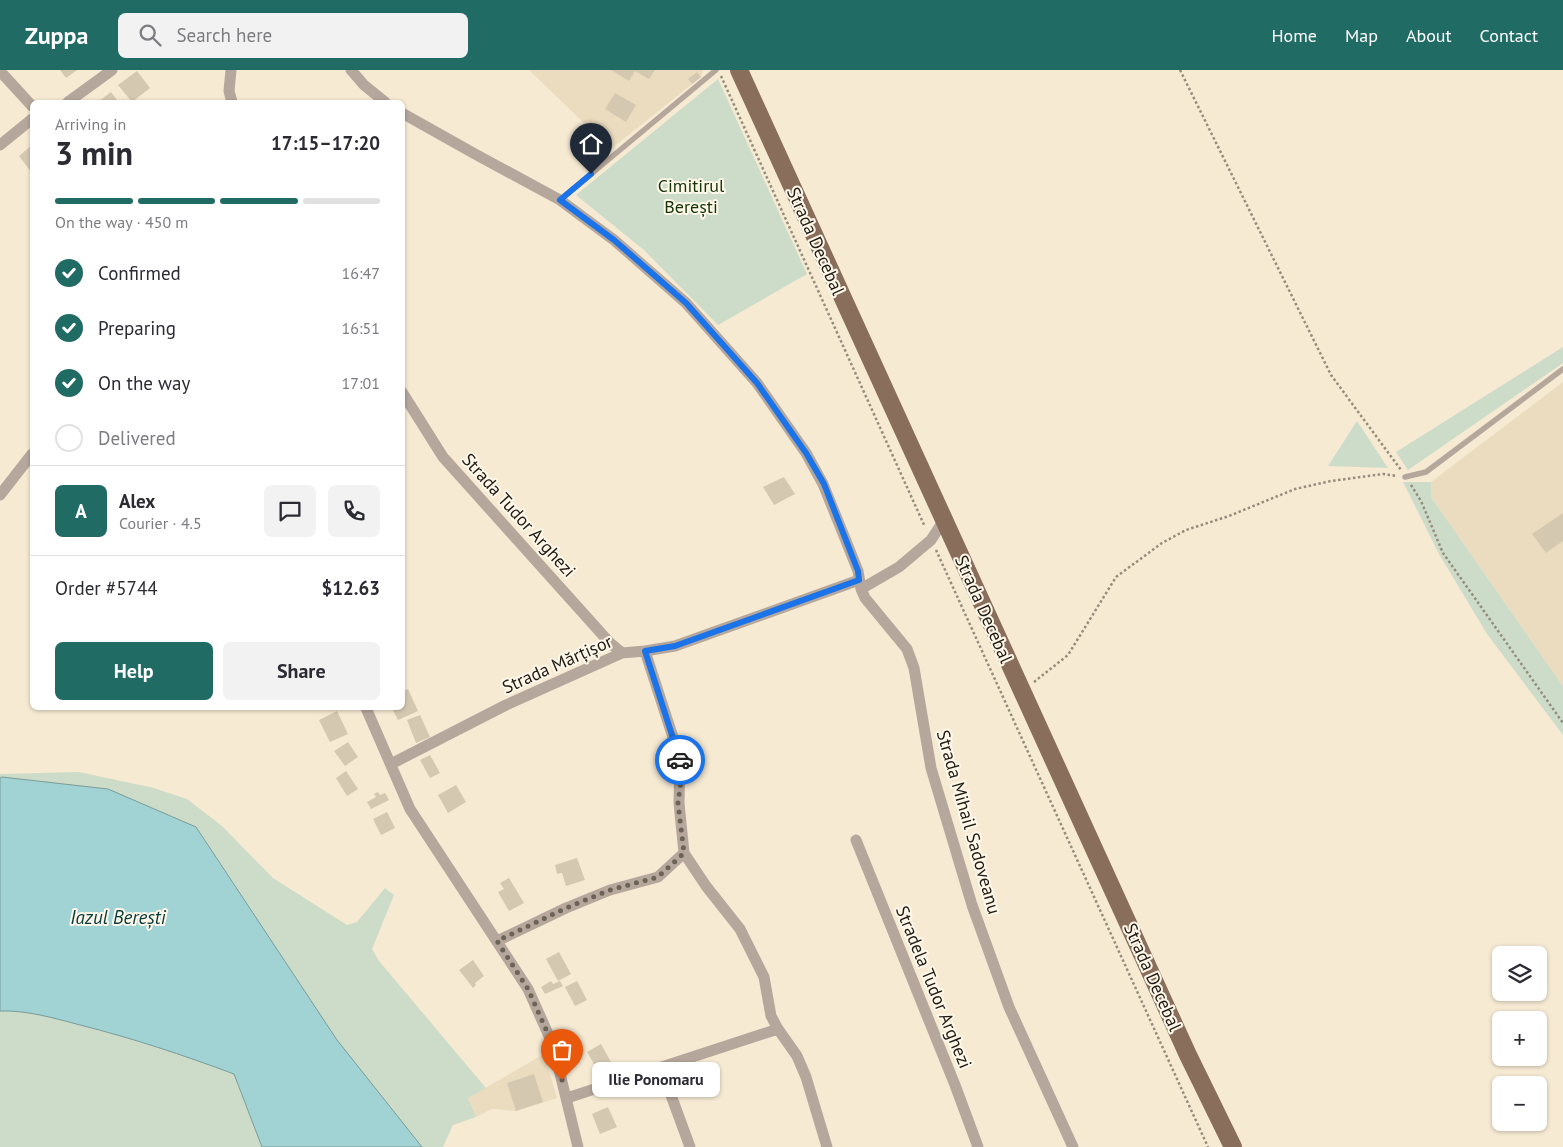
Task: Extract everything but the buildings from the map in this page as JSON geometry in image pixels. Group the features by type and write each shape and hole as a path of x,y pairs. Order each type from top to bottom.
{"main road":[{"name":"Strada Decebal","path":"738,70 1188,1055 1233,1147"}],"street":[{"path":"71,100 112,70"},
{"path":"231,70 229,91 231,100"},
{"path":"351,70 364,85 383,100"},
{"path":"0,71 30,104"},
{"name":"Strada Mihail Sadoveanu","path":"405,115 560,200 614,240 686,303 757,383 806,453 824,484 858,571 860,584 873,608 907,648 914,668 931,768 972,905 1006,1000 1073,1147"},
{"path":"0,145 30,121"},
{"name":"Strada Tudor Arghezi","path":"405,397 443,457 609,642 622,653"},
{"path":"0,495 30,457"},
{"name":"Strada Mărțișor","path":"392,764 506,704 622,653 675,646 860,584 899,567 931,540 944,520"},
{"path":"645,651 680,759 681,781 678,803 684,853 706,886 740,929 764,977 771,1016 778,1030 797,1056 806,1077 827,1147"},
{"path":"367,710 410,809 528,989 553,1045 578,1147"},
{"name":"Stradela Tudor Arghezi","path":"856,840 955,1085 978,1147"},
{"path":"497,941 566,908 610,890 658,877 684,853"},
{"path":"567,1098 778,1030"},
{"path":"661,1068 690,1147"}],"lane":[{"path":"560,200 717,70"},
{"path":"1406,477 1426,472 1563,369"}],"path":[{"path":"717,70 1208,1147"},
{"path":"1180,70 1331,375 1406,477 1421,502 1444,553 1563,723"},
{"path":"1022,691 1068,655 1116,577 1162,543 1186,530 1229,516 1295,489 1331,481 1384,474 1406,477"}],"shaded area":[{"path":"529,70 703,70 701,77 611,149"},
{"path":"1563,382 1563,686 1431,497 1431,482"},
{"path":"544,1054 557,1098 516,1111 492,1109 476,1117 468,1098"}],"green space":[{"name":"Cimitirul Berești","path":"718,79 807,274 718,325 644,250 576,195"},
{"path":"1563,347 1563,363 1408,470 1396,452"},
{"path":"1357,421 1388,468 1328,466"},
{"path":"1403,482 1431,482 1431,497 1563,686 1563,735 1487,634 1439,554"},
{"path":"79,772 154,788 187,799 222,826 273,878 347,925 357,922 385,888 394,895 372,949 379,961 486,1088 468,1098 476,1117 453,1125 443,1147 0,1147 0,774"}],"water":[{"name":"Iazul Berești","path":"0,778 108,789 196,827 337,1040 422,1147 262,1147 234,1074 157,1047 99,1030 40,1015 0,1011"}],"way so far":[{"path":"562,1080 553,1045 528,989 497,941 566,908 610,890 658,877 684,853 678,803 681,781 680,760"}],"place":[{"name":"Ilie Ponomaru","path":"562,1080"}],"route":[{"path":"591,174 560,200 614,240 686,303 757,383 790,428 824,484 858,571 859,580 675,646 645,651 680,760"}]}
